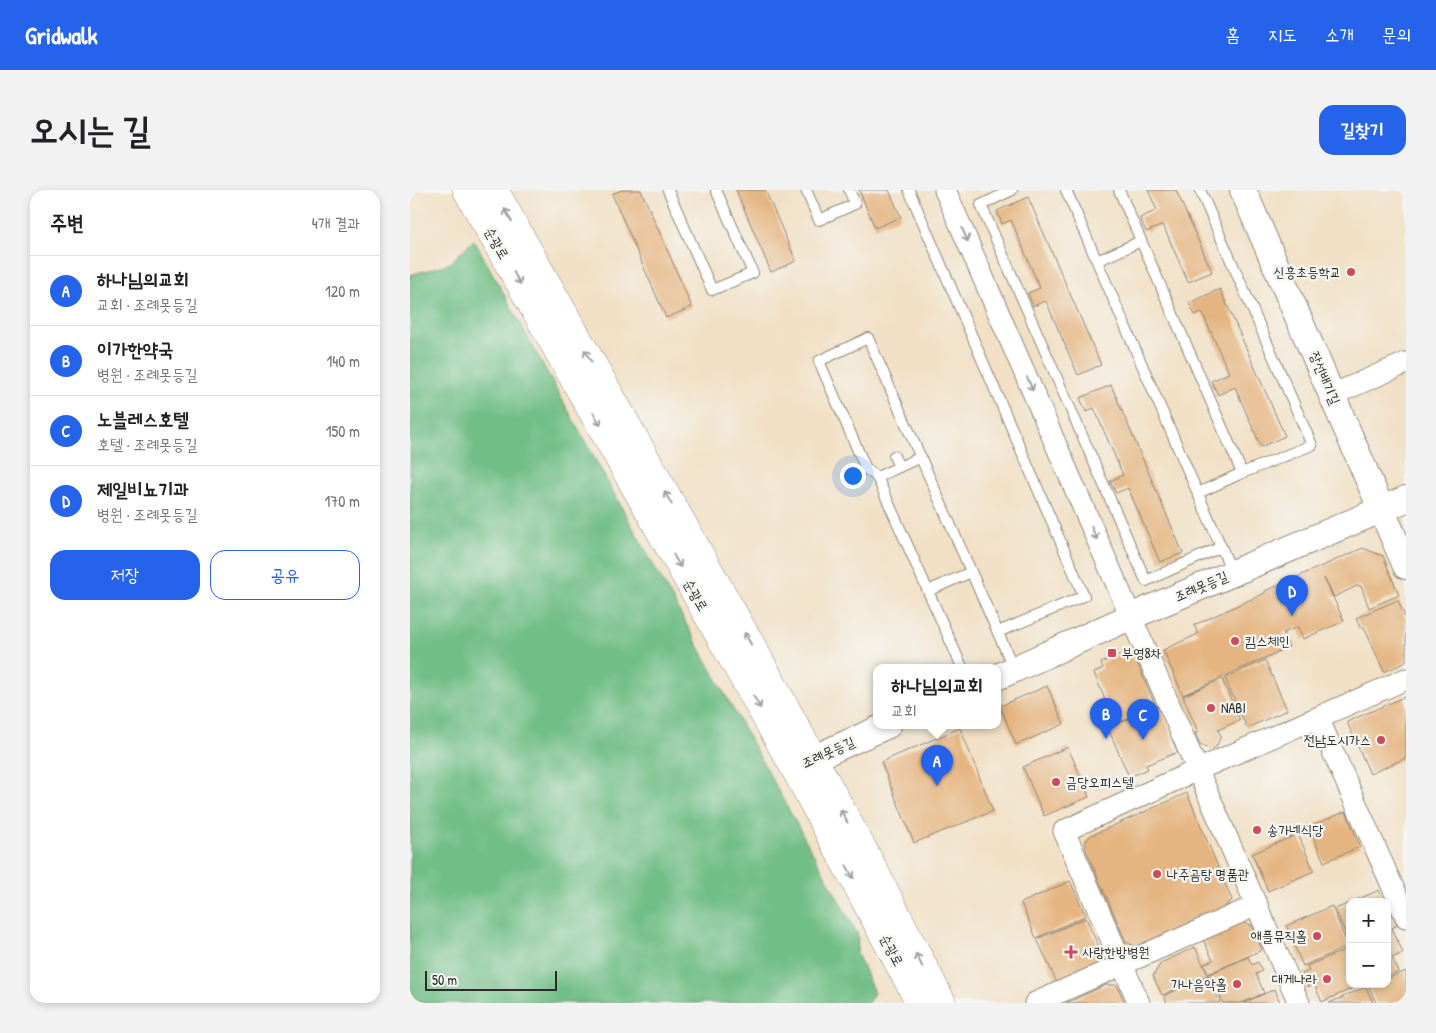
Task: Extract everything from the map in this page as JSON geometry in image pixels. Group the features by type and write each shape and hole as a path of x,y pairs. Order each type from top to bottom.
{"main road":[{"name":"순광로","path":"467,190 804,763"},
{"name":"순광로","path":"494,190 751,645 804,763 922,1002"}],"street":[{"path":"946,190 1299,1003"},
{"name":"장선배기길","path":"1243,190 1406,566"},
{"path":"1332,395 1406,363"},
{"name":"조례못등길","path":"1006,673 1130,617 1406,500"},
{"path":"1139,1003 1064,830 1406,679"},
{"path":"1318,718 1406,917"},
{"name":"조례못등길","path":"804,763 879,729"},
{"path":"1034,1003 1256,905"}],"lane":[{"path":"668,190 712,290 753,273 716,190"},
{"path":"806,190 819,220 855,204 849,190"},
{"path":"909,190 1084,596 998,632"},
{"path":"1012,190 981,205 1146,581 1221,547"},
{"path":"1066,190 1233,573"},
{"path":"1119,190 1242,473"},
{"path":"1198,493 1312,444 1200,190"},
{"path":"1097,261 1141,241"},
{"path":"961,664 877,477 866,469 819,361 868,338 998,632 1006,673"},
{"path":"894,456 899,467"},
{"path":"877,477 921,458"},
{"path":"928,591 948,577 971,572"}],"green space":[{"path":"474,240 858,935 857,953 874,993 868,1003 410,1003 410,275 449,264"}],"building":[{"path":"622,190 641,190 692,307 666,318 612,194"},
{"path":"736,190 765,190 796,261 771,272"},
{"path":"859,190 889,190 901,217 875,228"},
{"path":"1148,190 1176,190 1212,272 1188,282 1163,225 1146,232 1140,218 1157,210"},
{"path":"1028,197 1101,365 1078,375 1046,301 1033,306 1028,293 1040,288 1011,220 1002,224 997,211"},
{"path":"1220,289 1285,436 1261,447 1235,387 1218,395 1211,381 1229,373 1202,312 1195,315 1189,303"},
{"path":"1111,385 1183,553 1160,562 1128,488 1116,493 1110,481 1123,475 1094,408 1086,412 1080,398"},
{"path":"1363,548 1383,556 1399,595 1369,608 1361,586 1357,586 1334,597 1324,578 1344,621 1303,639 1298,627 1283,633 1289,647 1183,695 1163,650 1198,634 1194,625 1265,593 1265,591"},
{"path":"1398,600 1406,619 1406,662 1384,672 1364,627 1360,628 1356,618"},
{"path":"1126,652 1127,656 1131,656 1134,661 1136,660 1156,707 1115,724 1094,673 1103,668 1101,663"},
{"path":"1265,660 1287,710 1247,728 1225,678"},
{"name":"NABI","path":"1222,679 1240,720 1218,730 1221,736 1216,747 1212,749 1200,745 1195,733 1198,732 1183,696"},
{"path":"1047,686 1064,724 1016,745 1001,706"},
{"name":"전남도시가스","path":"1404,697 1406,704 1406,758 1370,774 1347,722"},
{"path":"1160,706 1178,752 1146,765 1148,769 1129,777 1108,728"},
{"path":"960,729 993,811 914,843 881,762"},
{"name":"금당오피스텔","path":"1068,747 1089,797 1044,816 1023,767"},
{"path":"1187,793 1232,900 1217,914 1138,948 1126,942 1086,850 1085,842 1090,836"},
{"path":"1346,811 1360,847 1324,862 1309,827"},
{"path":"1298,834 1314,871 1268,891 1252,854"},
{"path":"1070,881 1086,916 1036,938 1021,903"},
{"path":"1379,890 1382,898 1361,898"},
{"path":"1346,905 1346,935 1335,909"},
{"name":"애플뮤직홀","path":"1332,906 1346,941 1346,947 1303,966 1286,926"},
{"path":"1391,916 1394,916 1398,922 1392,928 1403,953 1392,958 1399,972 1391,975"},
{"path":"1086,918 1104,959 1097,962 1099,967 1058,985 1037,939"},
{"path":"1237,921 1251,925 1262,950 1208,974 1204,964 1213,960 1202,937"},
{"path":"1195,947 1208,975 1162,995 1153,976 1161,963"},
{"name":"대게나라","path":"1346,949 1346,988 1353,988 1322,1002 1314,984 1308,987 1302,974 1309,971 1307,966"},
{"name":"가나음악홀","path":"1248,957 1252,965 1258,962 1262,971 1256,974 1264,993 1242,1003 1223,1003 1210,974"},
{"path":"1406,971 1406,1003 1376,1003 1369,988 1391,988 1391,977"},
{"path":"1208,975 1220,1003 1167,1003 1164,996"},
{"path":"1106,985 1117,985 1125,1003 1066,1003"},
{"path":"1366,988 1373,1003 1329,1003"},
{"path":"1275,989 1280,1003 1244,1003"}],"place":[{"name":"신흥초등학교","path":"1351,272"},
{"name":"제일비뇨기과","path":"1292,616"},
{"name":"킴스체인","path":"1235,641"},
{"name":"부영8차","path":"1112,653"},
{"name":"NABI","path":"1211,708"},
{"name":"이가한약국","path":"1106,739"},
{"name":"노블레스호텔","path":"1143,740"},
{"name":"전남도시가스","path":"1381,740"},
{"name":"금당오피스텔","path":"1056,782"},
{"name":"하나님의교회","path":"937,786"},
{"name":"송가네식당","path":"1257,830"},
{"name":"나주곰탕 명품관","path":"1157,874"},
{"name":"애플뮤직홀","path":"1317,936"},
{"name":"사랑한방병원","path":"1071,952"},
{"name":"대게나라","path":"1327,979"},
{"name":"가나음악홀","path":"1237,984"}]}
